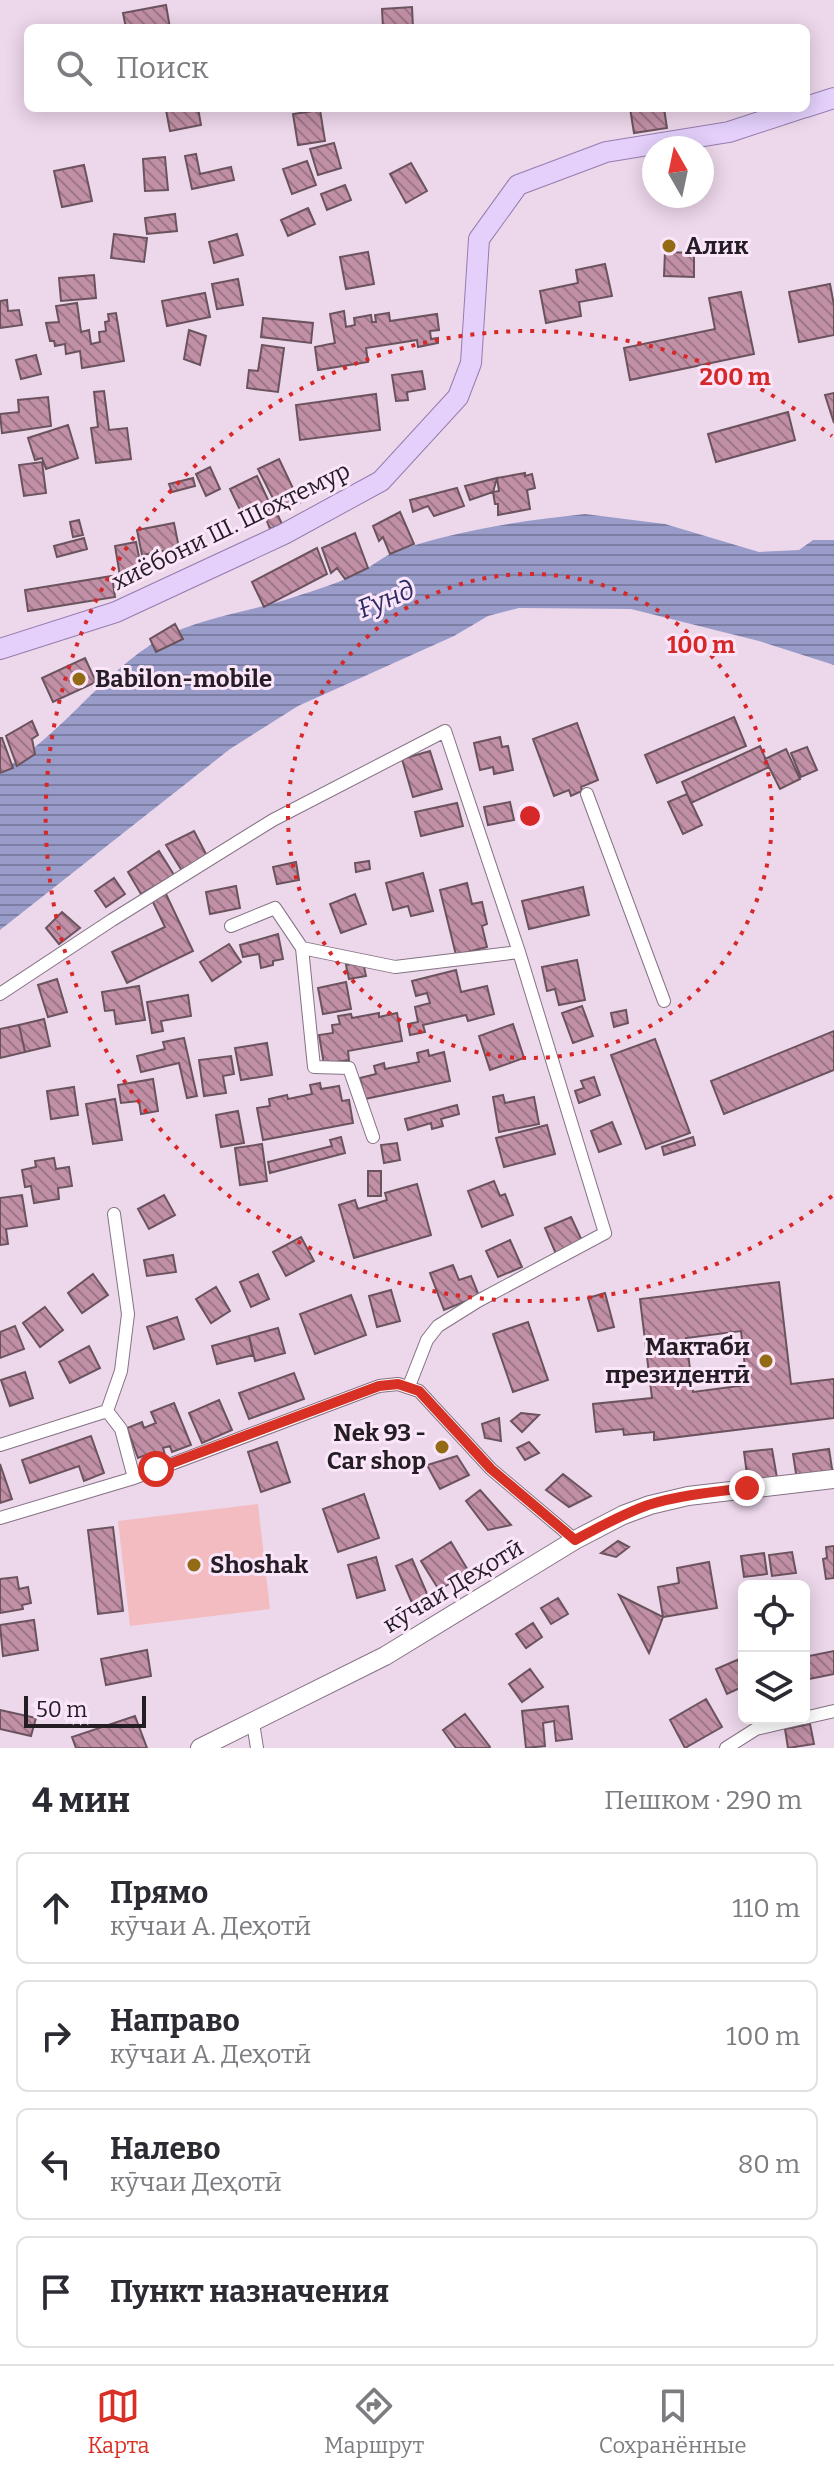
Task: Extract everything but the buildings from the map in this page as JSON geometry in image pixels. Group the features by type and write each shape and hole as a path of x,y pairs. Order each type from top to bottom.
{"main road":[{"name":"хиёбони Ш. Шоҳтемур","path":"810,105 834,98"},
{"name":"хиёбони Ш. Шоҳтемур","path":"0,649 116,612 284,534 381,481 458,397 471,363 479,239 518,185 606,152 729,132 789,112"},
{"name":"кӯчаи Деҳотӣ","path":"200,1748 385,1656 575,1540 623,1515 688,1496 834,1479"}],"street":[{"path":"0,994 273,820 445,731 519,952 605,1233 438,1326 427,1340 409,1386"},
{"path":"587,794 664,1001"},
{"path":"231,926 275,908 302,948 314,1067 349,1068 373,1137"},
{"path":"302,948 395,967 519,952"},
{"path":"107,1411 121,1371 128,1314 114,1214"},
{"path":"0,1518 134,1478 379,1386 398,1384 419,1391 491,1469 575,1540"},
{"path":"107,1411 121,1429 134,1478"},
{"path":"0,1445 107,1411"},
{"path":"810,1717 834,1711"},
{"path":"253,1723 257,1748"},
{"path":"726,1748 756,1729 778,1724"}],"shaded area":[{"name":"Shoshak","path":"258,1504 270,1609 130,1626 118,1521"}],"water":[{"name":"Ғунд","path":"585,514 665,524 759,552 799,550 813,540 834,540 834,665 759,641 631,609 519,608 488,616 454,636 298,706 230,749 0,930 0,771 42,741 138,653 175,631 329,586 363,571 394,552 418,544 489,527"}],"place":[{"name":"Алик","path":"669,246"},
{"name":"Babilon-mobile","path":"79,679"},
{"name":"Мактаби президентӣ","path":"766,1361"},
{"name":"Nek 93 - Car shop","path":"442,1447"},
{"name":"Shoshak","path":"194,1565"}],"route":[{"path":"156,1469 379,1386 398,1384 419,1391 491,1469 575,1540 650,1505 747,1488"}]}
